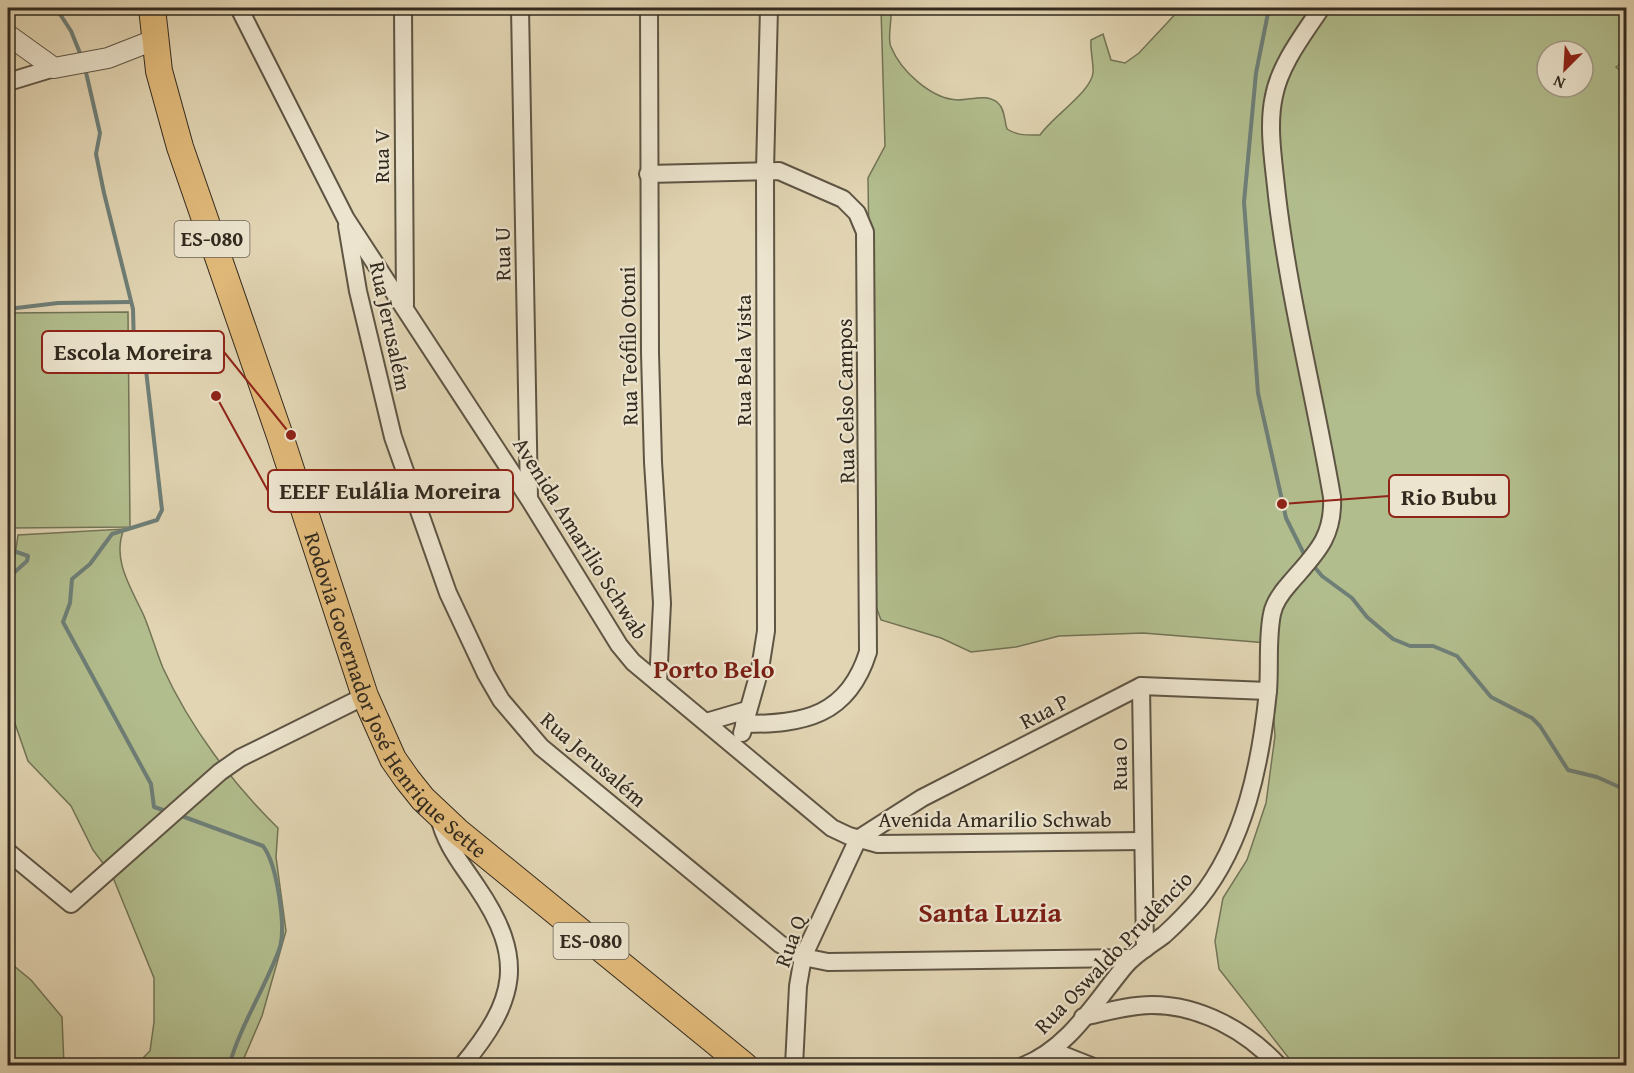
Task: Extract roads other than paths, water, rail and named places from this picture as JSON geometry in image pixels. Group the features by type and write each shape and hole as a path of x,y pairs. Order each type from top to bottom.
{"main road":[{"name":"Rodovia Governador José Henrique Sette","path":"152,8 154,40 180,147 280,436 365,696 393,759 417,793 438,813 745,1065"}],"street":[{"name":"Avenida Amarilio Schwab","path":"239,8 346,219 405,305 529,499 610,632 633,662 832,828 858,839 878,844 1142,841"},
{"name":"Rua V","path":"403,8 405,305"},
{"name":"Rua U","path":"520,8 529,499"},
{"name":"Rua Teófilo Otoni","path":"649,8 648,174 653,462 662,581 658,682"},
{"name":"Rua Bela Vista","path":"738,748 760,669 766,631 765,170 769,8"},
{"name":"Rua Oswaldo Prudêncio","path":"1023,1065 1053,1051 1070,1035 1138,953 1177,923 1199,899 1228,848 1250,796 1268,691 1272,613 1282,592 1322,545 1330,528 1333,512 1317,408 1293,302 1282,238 1272,127 1273,96 1279,81 1300,39 1321,8"},
{"path":"8,34 54,68"},
{"path":"8,82 54,68 108,58 154,40"},
{"name":"Rua Celso Campos","path":"648,174 765,170 793,176 843,199 857,213 865,232 870,637 864,666 848,692 825,711 789,723 745,717"},
{"name":"Rua Jerusalém","path":"346,219 358,291 393,437 448,593 486,674 501,700 541,747 780,944 803,957 828,962 1138,953"},
{"name":"Rua P","path":"858,839 922,798 1141,686 1268,691"},
{"name":"Rua O","path":"1138,953 1142,841 1141,686"},
{"path":"8,852 71,904 183,807 206,783 240,758 365,696"},
{"path":"706,722 745,717"},
{"path":"438,813 445,840 501,928 511,969 502,1006 462,1065"},
{"name":"Rua Q","path":"794,1065 798,986 803,957 858,839"},
{"path":"1083,1017 1127,1007 1154,1005 1200,1014 1220,1020 1239,1032 1279,1065"},
{"path":"1053,1051 1091,1065"}],"waterway":[{"path":"56,8 71,31 82,58"},
{"path":"1269,8 1256,73 1244,202 1258,393 1286,518 1305,556"},
{"path":"85,68 100,133 96,154 133,309 134,347 146,370 162,510 157,520 112,534 90,564 72,579 70,603 63,622 151,784 154,807 169,812"},
{"path":"8,309 58,303 131,302"},
{"path":"8,549 28,556 27,561 8,578"},
{"path":"1312,564 1322,576 1352,598 1367,617 1393,639 1410,646 1433,646 1457,656 1491,697 1532,718 1540,726 1568,770 1597,777 1626,790"},
{"path":"179,815 263,846 273,867 276,881 282,927 279,950 229,1066"}],"place":[{"name":"EEEF Eulália Moreira","path":"216,396"},
{"name":"Escola Moreira","path":"291,435"},
{"name":"Rio Bubu","path":"1282,504"}],"district":[{"name":"Porto Belo","path":"714,669"},
{"name":"Santa Luzia","path":"990,912"}]}
